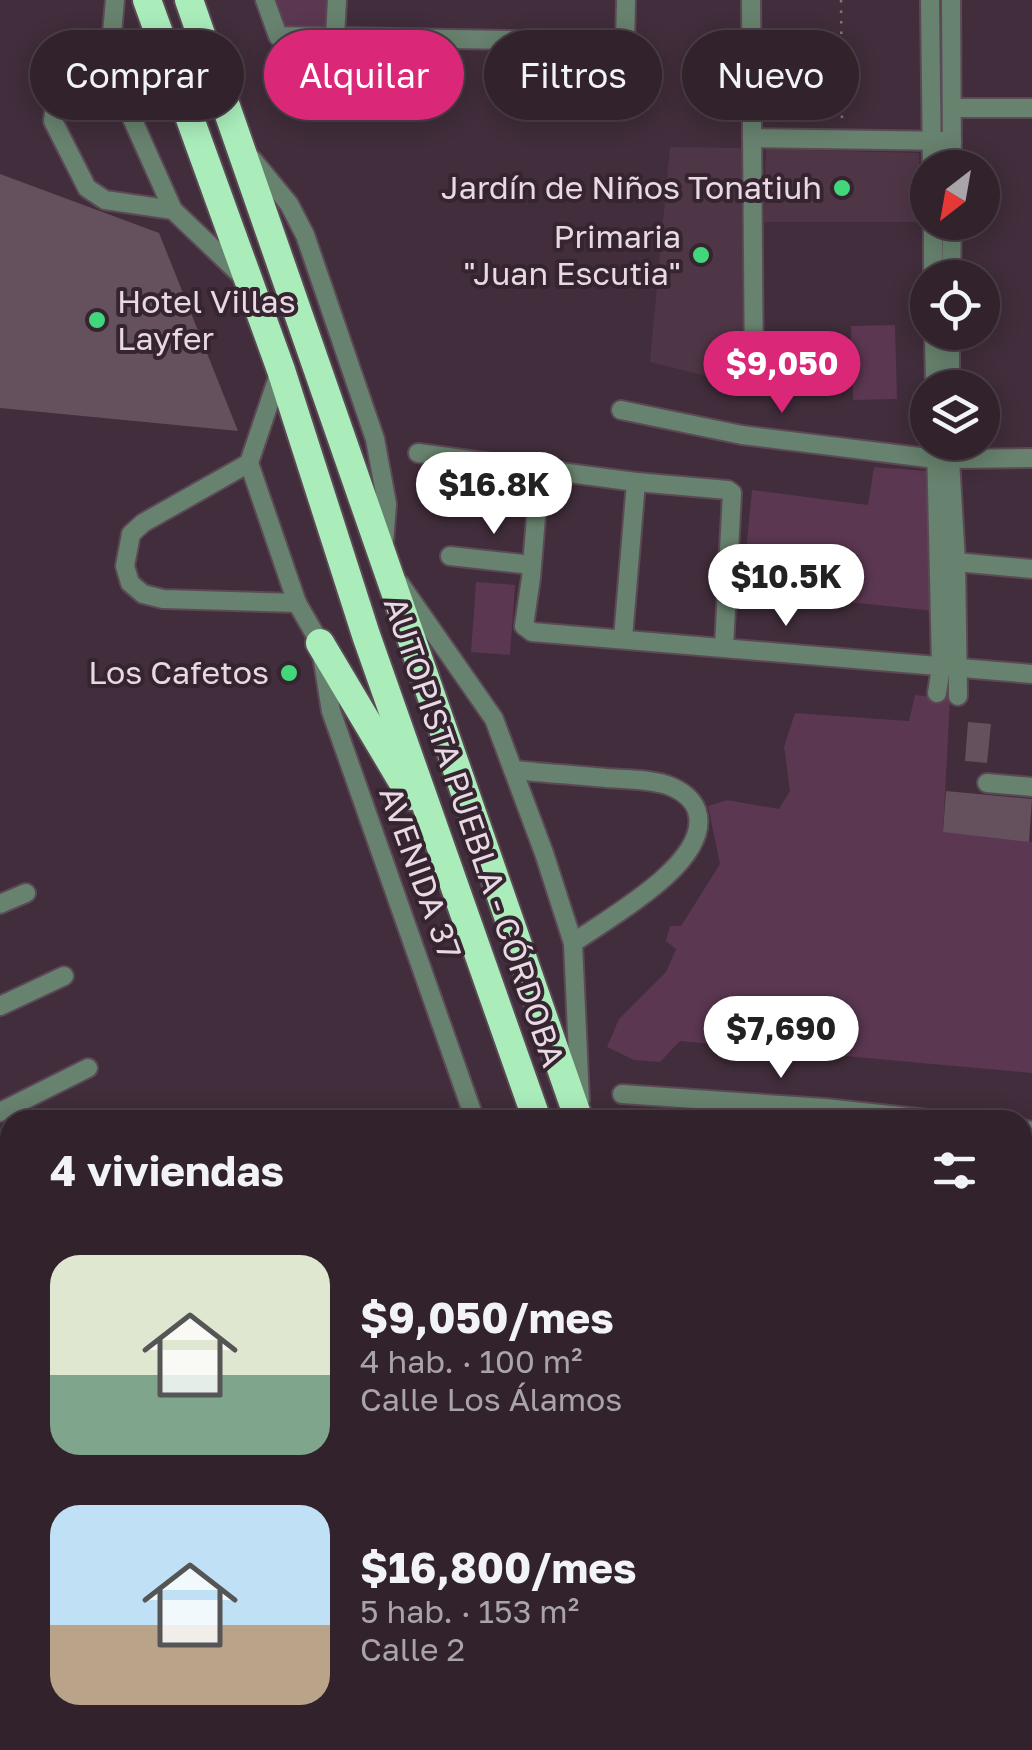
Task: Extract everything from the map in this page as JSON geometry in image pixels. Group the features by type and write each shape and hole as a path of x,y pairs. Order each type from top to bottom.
{"highway":[{"name":"AUTOPISTA PUEBLA - CÓRDOBA","path":"147,0 281,370 366,635 534,1110"},
{"name":"AUTOPISTA PUEBLA - CÓRDOBA","path":"189,0 576,1110"},
{"path":"320,643 446,858"}],"street":[{"path":"112,30 114,0"},
{"path":"265,0 276,30"},
{"path":"336,30 337,0"},
{"path":"626,0 626,30"},
{"path":"751,0 754,383"},
{"path":"930,0 932,150"},
{"path":"951,0 952,150"},
{"path":"953,108 1032,108"},
{"path":"54,120 87,188 105,200 172,210"},
{"path":"132,120 172,210 249,282"},
{"path":"752,138 952,141"},
{"path":"281,370 249,463 297,603 320,643"},
{"path":"621,410 742,435 910,448"},
{"path":"418,453 728,490 732,493 724,647"},
{"path":"1000,456 1032,458"},
{"path":"943,460 948,667 958,696"},
{"path":"249,463 130,534 125,566 130,583 144,594 163,599 297,603"},
{"path":"540,468 524,626 528,630 1032,674"},
{"path":"623,638 636,482"},
{"path":"937,693 948,667 956,562 946,508"},
{"path":"450,556 532,565"},
{"path":"383,558 494,718 513,770 573,943 580,1110"},
{"path":"956,562 1032,569"},
{"name":"AVENIDA 37","path":"320,643 331,711 471,1110"},
{"path":"513,770 670,786 689,797 696,808 699,822 692,846 673,869 573,943"},
{"path":"987,783 1032,787"},
{"path":"0,904 26,893"},
{"path":"0,1006 64,976"},
{"path":"4,1110 88,1068"},
{"path":"622,1094 784,1110"}],"path":[{"path":"842,0 842,140"}],"shaded area":[{"path":"276,0 329,0 328,28 286,29"},
{"name":"Primaria \"Juan Escutia\"","path":"670,147 741,148 743,385 650,362"},
{"name":"Jardín de Niños Tonatiuh","path":"766,149 910,153 910,222 764,222"},
{"path":"895,325 897,399 853,400 851,326"},
{"path":"874,467 927,471 934,611 742,591 752,490 868,505"},
{"path":"476,582 515,585 510,655 471,652"},
{"path":"915,695 950,699 943,831 1032,842 1032,1073 680,1041 660,1062 634,1060 607,1047 619,1019 666,972 676,949 666,941 670,926 681,926 720,864 708,806 727,800 779,809 790,791 784,747 795,713 909,721"}],"building":[{"name":"Hotel Villas Layfer","path":"0,174 159,233 238,431 0,408"},
{"path":"968,722 991,724 987,763 965,761"},
{"path":"946,791 1032,799 1029,842 943,832"}],"place":[{"name":"Jardín de Niños Tonatiuh","path":"842,188"},
{"name":"Primaria \"Juan Escutia\"","path":"701,255"},
{"name":"Hotel Villas Layfer","path":"97,320"},
{"name":"Los Cafetos","path":"289,673"}]}
